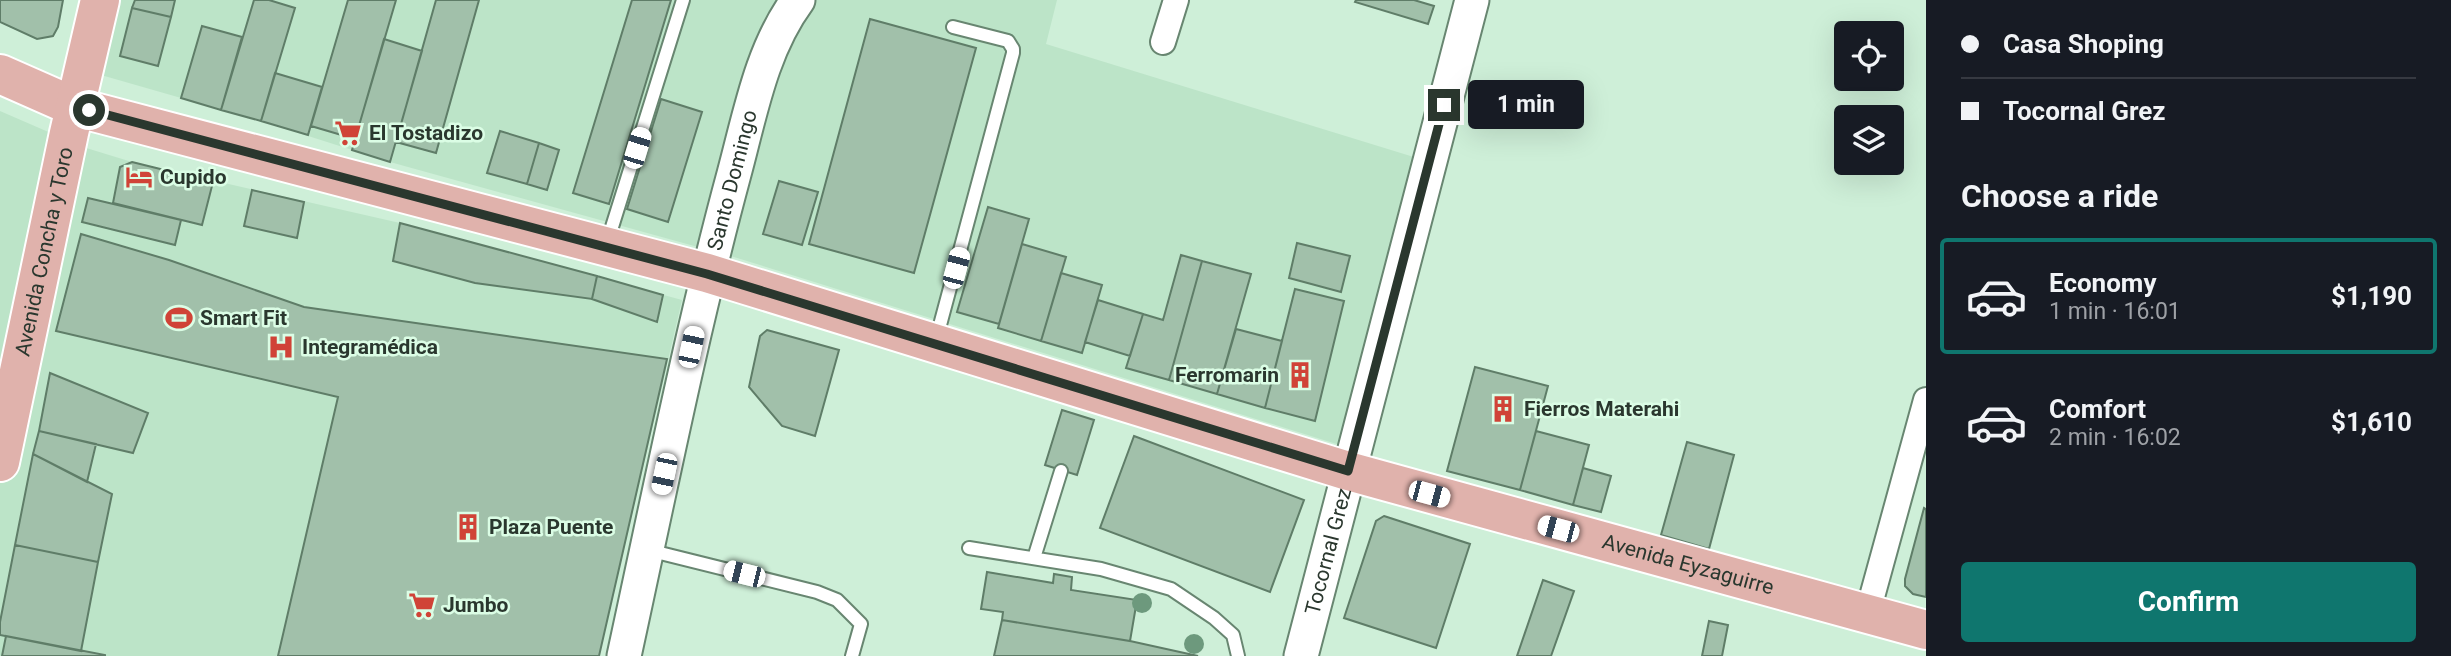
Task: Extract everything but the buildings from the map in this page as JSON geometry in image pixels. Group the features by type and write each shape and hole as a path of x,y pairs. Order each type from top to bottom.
{"main road":[{"name":"Avenida Concha y Toro","path":"0,462 100,0"},
{"name":"Avenida Eyzaguirre","path":"0,74 75,107 707,274 935,344 1084,395 1348,471 1926,630"}],"street":[{"name":"Santo Domingo","path":"624,656 707,274 761,75 779,30 798,0"},
{"path":"1163,42 1176,0"},
{"name":"Tocornal Grez","path":"1301,656 1472,0"},
{"path":"1867,615 1926,400"}],"lane":[{"path":"606,247 683,0"},
{"path":"935,344 1013,53 1013,48 1007,41 953,27"},
{"path":"1034,558 1060,471"},
{"path":"969,548 1101,569 1171,589 1214,618 1233,635 1238,656"},
{"path":"647,550 817,592 837,600 861,624 852,656"}],"shaded area":[{"path":"118,0 1057,0 1046,44 1417,158 1343,446 734,257 390,162 101,75"},
{"path":"0,111 83,147 132,162 400,223 682,300 599,656 0,656"}],"place":[{"name":"El Tostadizo","path":"348,133"},
{"name":"Cupido","path":"139,177"},
{"name":"Smart Fit","path":"179,318"},
{"name":"Integramédica","path":"281,347"},
{"name":"Ferromarin","path":"1300,375"},
{"name":"Fierros Materahi","path":"1503,409"},
{"name":"Plaza Puente","path":"468,527"},
{"name":"Jumbo","path":"422,605"}],"route":[{"path":"89,110 707,274 1348,471 1444,105"}]}
